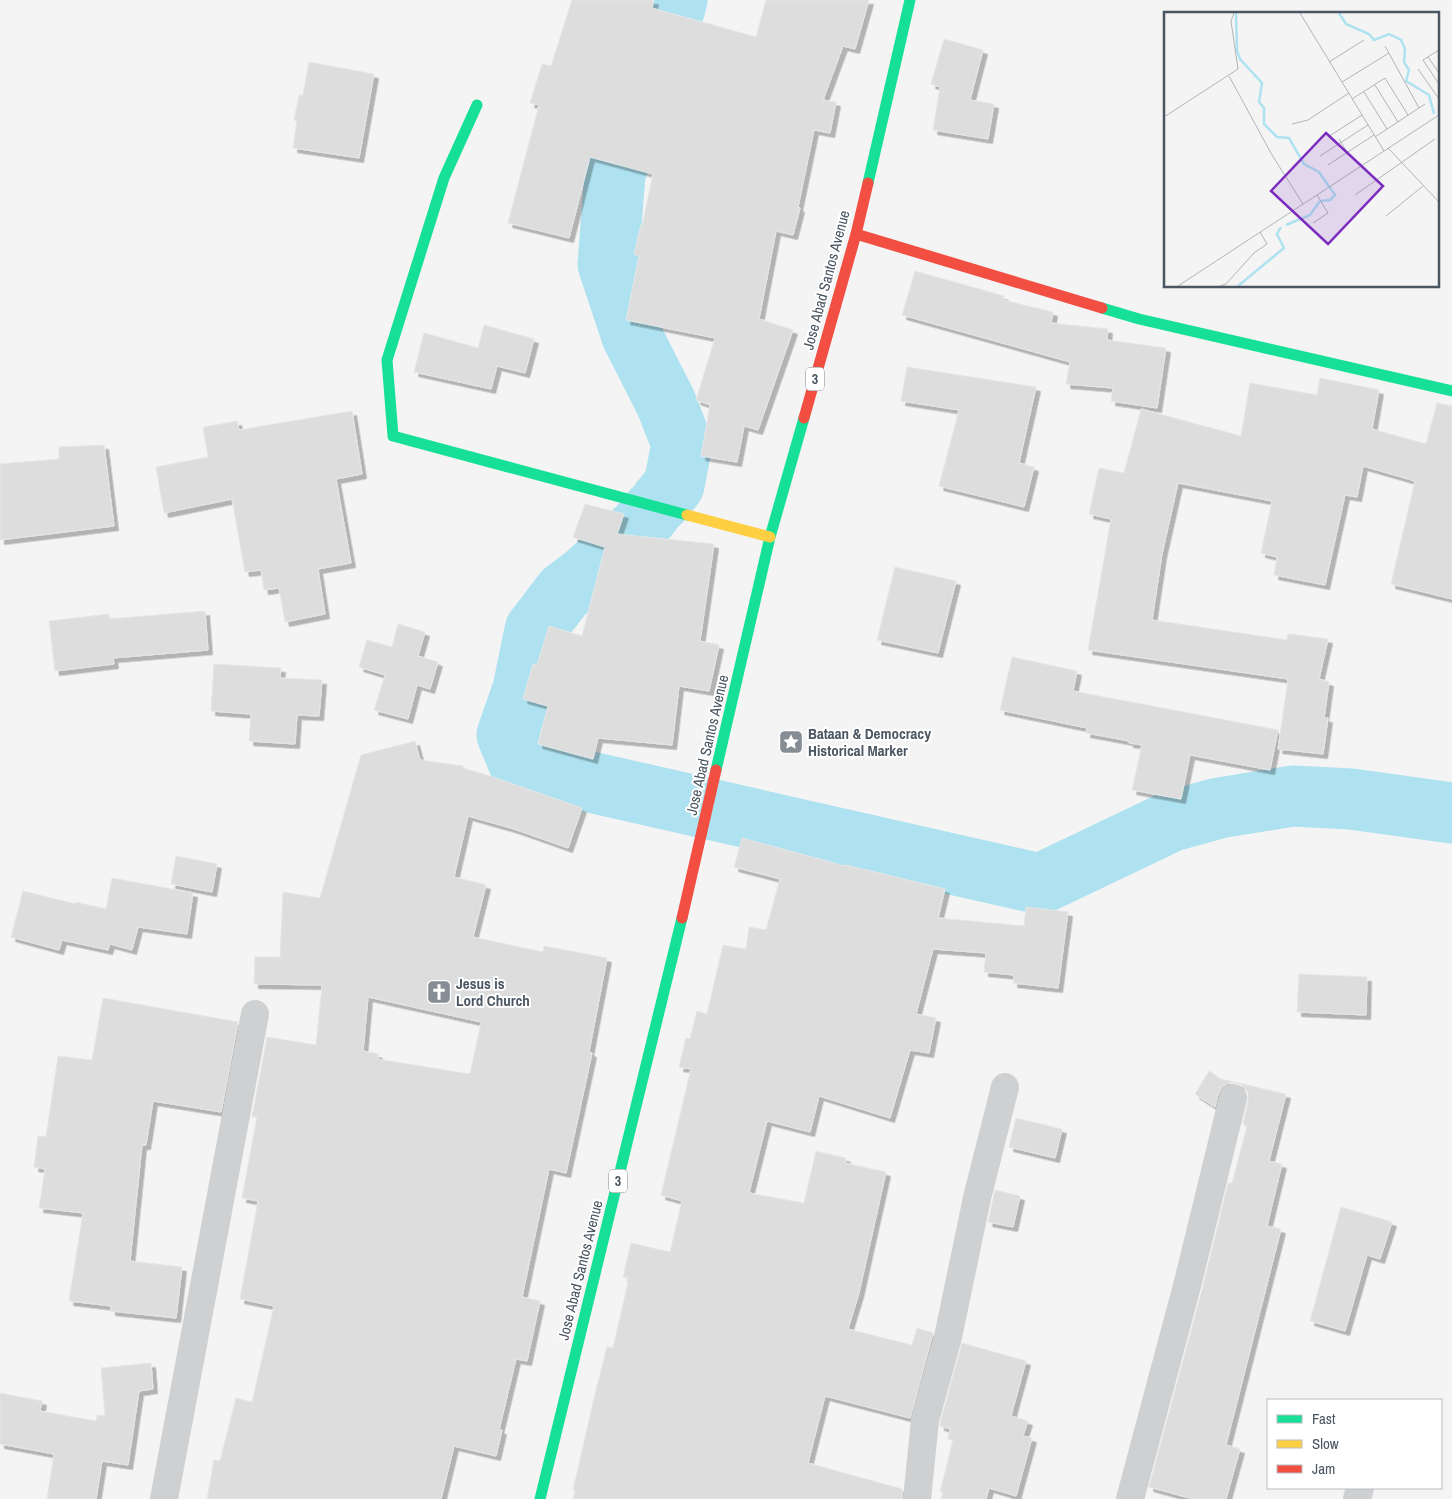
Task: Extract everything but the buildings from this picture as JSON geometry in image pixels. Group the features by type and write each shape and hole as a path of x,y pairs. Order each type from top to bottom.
{"main road":[{"name":"Jose Abad Santos Avenue","path":"540,1499 720,759 770,537 856,234 910,0"},
{"path":"477,105 444,178 387,360 393,436 770,537"},
{"path":"856,234 1140,319 1452,391"}],"street":[{"path":"164,1499 255,1014"},
{"path":"917,1499 925,1420 948,1337 977,1198 1005,1087"},
{"path":"1130,1499 1188,1282 1233,1098"}],"waterway":[{"path":"660,502 674,485 682,444 666,403 632,336 608,264 615,174 677,0"},
{"path":"652,511 639,527 584,577 564,592 535,630 523,689 507,735 520,766 1040,884 1172,821 1219,808 1293,796 1351,799 1452,813"}],"traffic: fast":[{"path":"868,183 910,0"},
{"path":"477,105 444,178 387,360 393,436 687,515"},
{"path":"1102,308 1139,319 1452,391"},
{"path":"716,770 770,537 804,418"},
{"path":"540,1499 682,918"}],"traffic: slow":[{"path":"687,515 770,537"}],"traffic: jam":[{"path":"804,418 856,234 868,183"},
{"path":"856,234 1102,308"},
{"path":"682,918 716,770"}],"place":[{"name":"Bataan & Democracy Historical Marker","path":"791,742"},
{"name":"Jesus is Lord Church","path":"439,992"}]}
